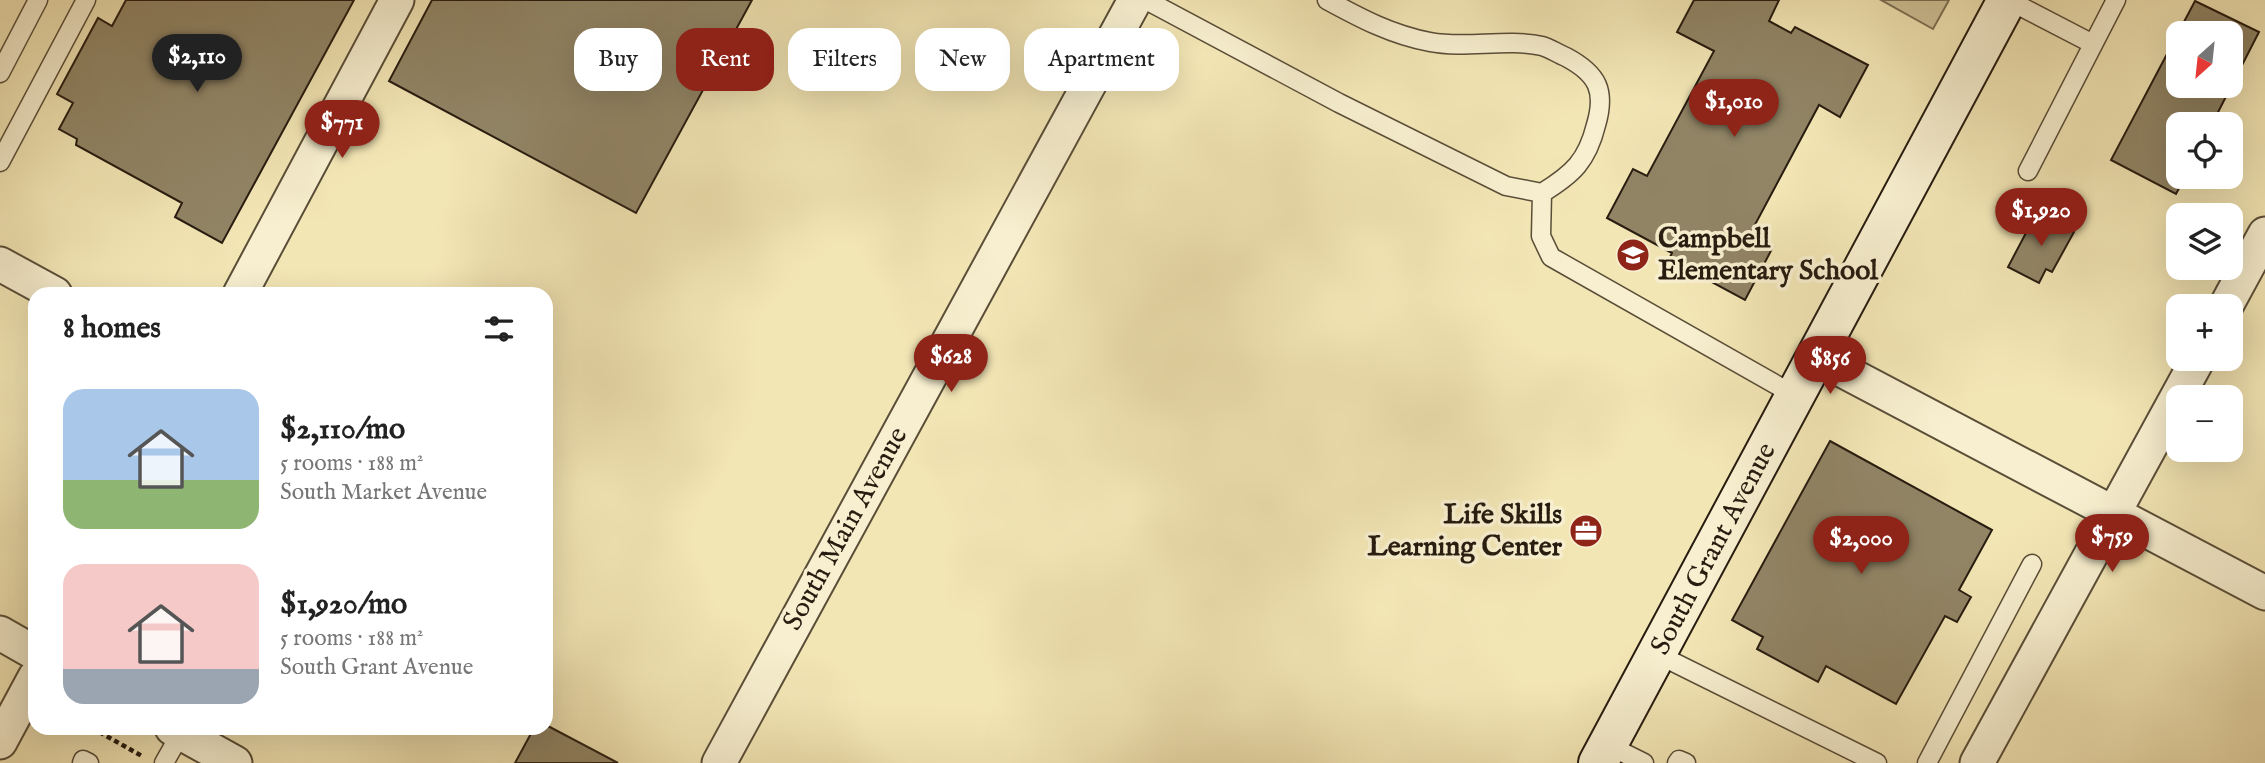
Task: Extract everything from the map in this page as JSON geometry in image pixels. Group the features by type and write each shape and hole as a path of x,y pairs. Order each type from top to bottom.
{"main road":[{"name":"South Grant Avenue","path":"1603,754 2007,0"}],"street":[{"path":"244,287 397,0"},
{"name":"South Main Avenue","path":"719,763 1135,0"},
{"path":"2232,294 2265,234"},
{"path":"0,264 42,287"},
{"path":"1817,357 2265,593"},
{"path":"1977,763 2191,371"},
{"path":"0,633 28,649"},
{"path":"0,741 28,690"},
{"path":"183,735 235,763"}],"lane":[{"path":"0,73 38,0"},
{"path":"0,162 86,0"},
{"path":"1146,0 1339,103 1506,186 1542,192 1571,175 1592,143 1602,103 1598,83 1580,65 1543,46 1432,43 1370,24 1327,0"},
{"path":"2007,0 2093,44"},
{"path":"2028,171 2116,0"},
{"path":"1542,192 1541,236 1551,257 1796,396"},
{"path":"1927,763 2032,564"},
{"path":"1657,654 1877,763"},
{"path":"164,763 174,735"},
{"path":"1603,754 1644,763"},
{"path":"82,763 83,760 89,763"},
{"path":"1677,763 1679,760 1686,763"}],"path":[{"path":"105,735 145,757"}],"shaded area":[{"path":"1881,0 1949,0 1933,29"}],"building":[{"path":"126,0 354,0 222,243 175,217 182,203 76,145 77,139 59,129 73,103 57,94 98,18 112,26"},
{"path":"432,0 752,0 737,28 676,28 676,91 702,91 636,213 389,81"},
{"path":"1694,0 1779,0 1769,21 1791,33 1795,27 1868,65 1840,117 1819,105 1750,234 1773,247 1745,300 1669,259 1672,253 1607,218 1633,169 1647,176 1714,51 1677,32"},
{"path":"2195,1 2236,21 2184,21"},
{"path":"2244,25 2259,32 2244,61"},
{"path":"2166,56 2166,98 2225,98 2218,112 2166,112 2166,189 2111,160"},
{"path":"2037,212 2074,232 2052,272 2046,269 2039,283 2008,267"},
{"path":"1830,441 1992,530 1959,590 1971,597 1957,622 1945,616 1896,704 1826,666 1818,682 1757,649 1763,637 1732,620"},
{"path":"553,729 618,763 515,763 530,735 553,735"}],"place":[{"name":"Campbell Elementary School","path":"1633,255"},
{"name":"Life Skills Learning Center","path":"1586,531"}]}
